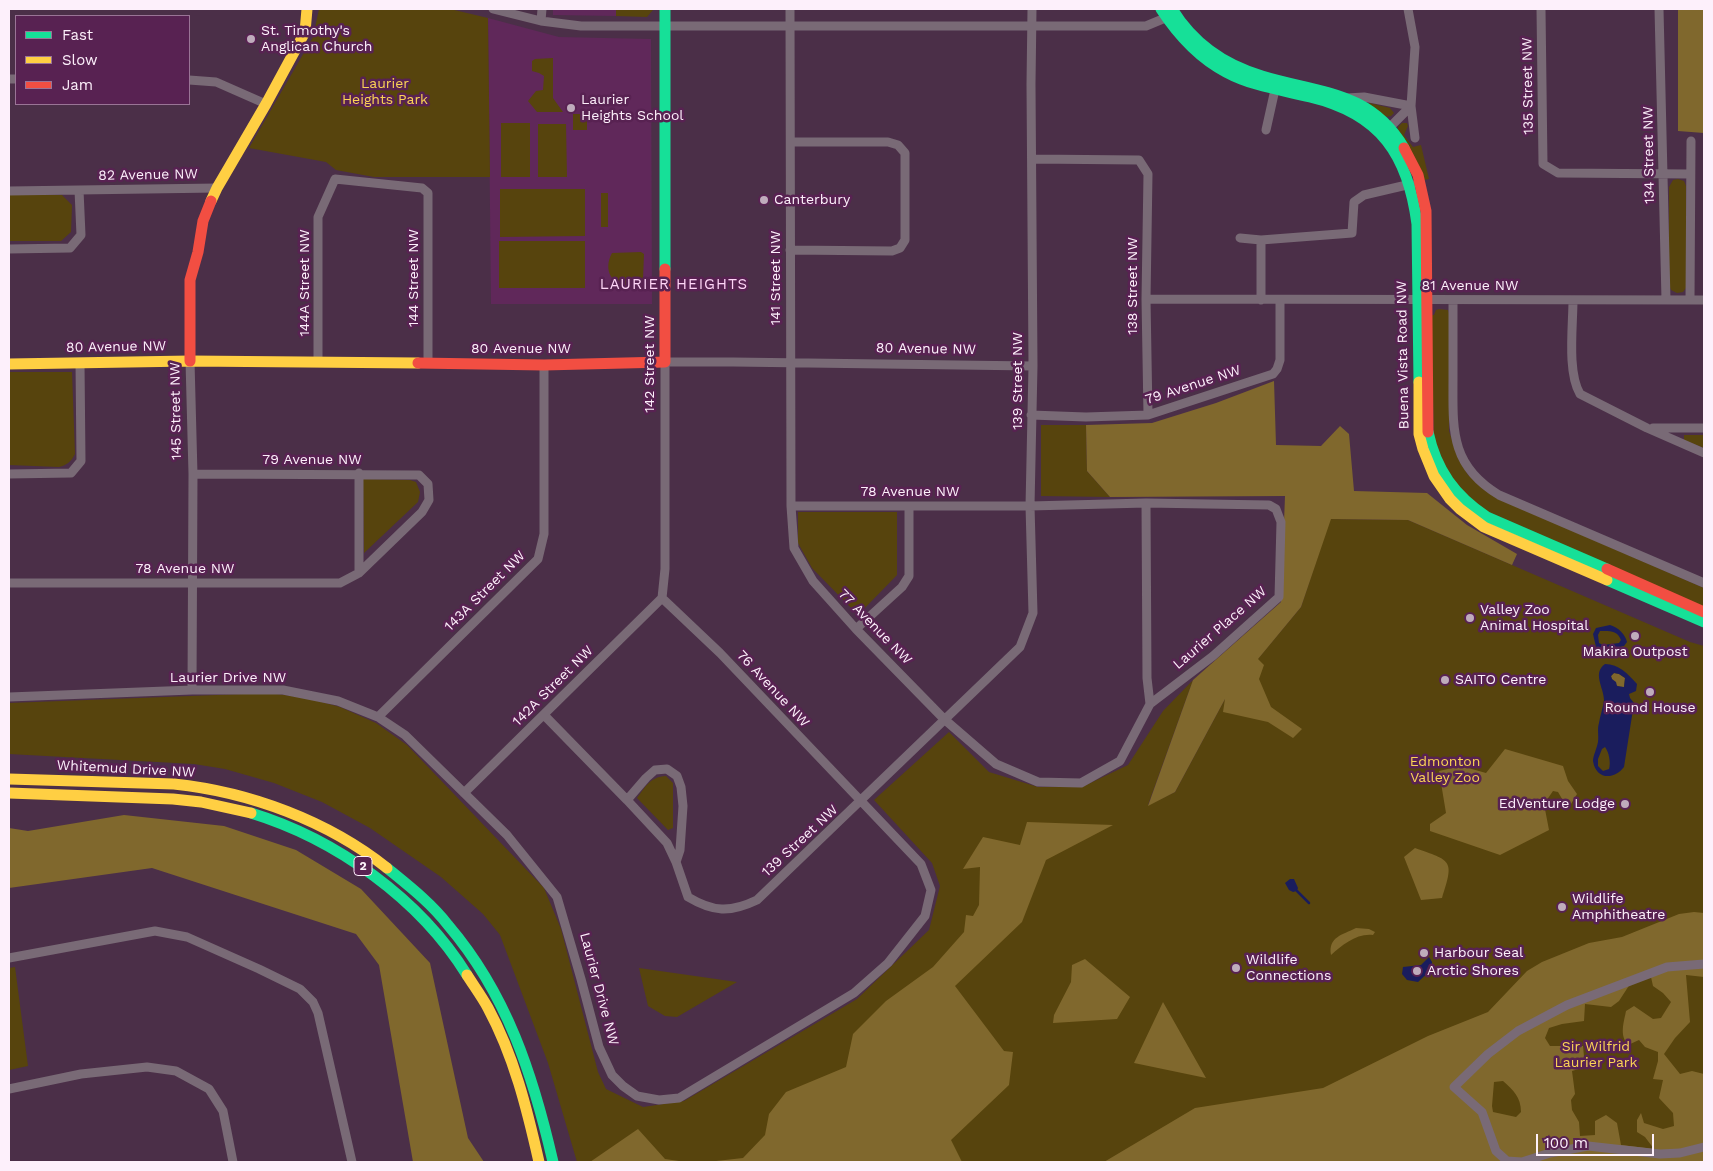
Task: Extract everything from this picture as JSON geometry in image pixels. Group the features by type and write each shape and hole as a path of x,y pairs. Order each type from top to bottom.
{"main road":[{"name":"145 Street NW","path":"190,361 190,280 198,252 203,221 217,188 305,32 307,9"},
{"name":"142 Street NW","path":"664,362 665,9"},
{"name":"Buena Vista Road NW","path":"1168,12 1186,42 1216,66 1238,78 1320,90 1346,98 1372,113 1408,154 1422,186 1426,211 1419,434 1429,468 1447,498 1464,514 1484,527 1704,622"},
{"name":"Buena Vista Road NW","path":"1276,85 1340,106 1386,131 1402,163 1416,202 1427,421 1430,442 1441,471 1460,497 1492,520 1704,612"},
{"name":"80 Avenue NW","path":"9,364 318,361 544,365 664,362"},
{"name":"Whitemud Drive NW","path":"9,779 152,783 197,787 221,792 257,801 304,818 343,838 388,868 416,892 450,927 472,955 494,990 511,1025 527,1067 553,1162"},
{"name":"Whitemud Drive NW","path":"9,793 178,799 222,806 266,818 306,834 362,866 385,883 428,923 458,959 479,992 510,1057 539,1162"},
{"path":"9,800 22,793"}],"street":[{"path":"494,9 541,21 581,26 1146,26 1168,12"},
{"path":"541,21 542,9"},
{"name":"141 Street NW","path":"790,9 789,362 791,506 794,548"},
{"name":"139 Street NW","path":"944,719 1020,646 1033,613 1030,506 1033,366 1032,9"},
{"path":"1408,9 1415,47 1411,106 1415,138"},
{"name":"135 Street NW","path":"1541,9 1543,164 1558,173 1663,174"},
{"name":"134 Street NW","path":"1659,9 1666,300"},
{"path":"190,80 216,82 266,104"},
{"path":"1266,130 1276,85"},
{"path":"1346,98 1364,97 1411,106"},
{"path":"1386,131 1411,106"},
{"path":"1690,300 1691,141"},
{"path":"790,250 892,251 900,248 905,240 905,153 898,144 888,142 791,142"},
{"name":"138 Street NW","path":"1032,159 1139,160 1148,174 1146,299 1148,415"},
{"path":"1663,174 1690,174"},
{"name":"144 Street NW","path":"335,179 422,188 428,193 428,363"},
{"name":"144A Street NW","path":"318,361 318,217 335,179"},
{"path":"1240,238 1261,240 1352,233 1354,202 1364,195 1411,184"},
{"name":"82 Avenue NW","path":"9,191 217,188"},
{"name":"82 Avenue NW","path":"9,249 70,248 81,235 79,190"},
{"path":"1261,240 1261,300"},
{"name":"81 Avenue NW","path":"1146,299 1704,300"},
{"name":"79 Avenue NW","path":"1032,415 1086,417 1148,415 1273,374 1280,360 1280,300"},
{"path":"1453,300 1453,426 1460,451 1476,476 1487,487 1500,495 1704,583"},
{"path":"1573,300 1572,364 1574,385 1580,394 1704,453"},
{"name":"145 Street NW","path":"190,361 193,474 192,690"},
{"name":"80 Avenue NW","path":"664,362 1033,366"},
{"name":"142 Street NW","path":"662,598 665,569 664,362"},
{"path":"9,474 71,473 81,461 80,363"},
{"name":"143A Street NW","path":"378,717 538,559 544,534 544,365"},
{"path":"1648,428 1704,428"},
{"name":"79 Avenue NW","path":"193,474 419,475 428,484 429,500 422,512 359,573"},
{"path":"359,474 359,573"},
{"path":"1146,503 1147,678 1150,704"},
{"name":"Laurier Place NW","path":"944,719 996,764 1038,782 1081,783 1120,761 1150,704 1213,656 1279,596 1281,522 1276,509 1269,505 1146,503 1030,506"},
{"name":"78 Avenue NW","path":"791,506 1030,506"},
{"path":"856,629 902,587 909,576 909,506"},
{"name":"77 Avenue NW","path":"794,548 813,581 856,629 944,719"},
{"name":"78 Avenue NW","path":"9,583 340,583 359,573"},
{"name":"142A Street NW","path":"464,794 662,598"},
{"name":"76 Avenue NW","path":"662,598 720,653 861,801"},
{"name":"Laurier Drive NW","path":"9,697 192,690 283,690 338,701 378,717 405,735 507,835 557,897 569,933 599,1047 612,1075 637,1096 658,1100 679,1098 854,994 888,963 924,916 931,890 921,864 861,801"},
{"path":"544,714 667,843 676,862"},
{"path":"861,801 944,719"},
{"path":"627,800 655,770 668,769 678,776 682,806 680,850 676,862"},
{"name":"139 Street NW","path":"676,862 688,897 704,906 723,910 741,908 757,900 861,801"},
{"path":"9,958 155,931 187,937 300,989 313,1002 318,1013 352,1162"},
{"path":"1704,964 1667,967 1567,1005 1518,1031 1488,1054 1454,1087 1482,1112 1496,1150 1507,1161 1522,1162 1550,1153 1588,1146 1660,1154 1680,1154 1704,1147"},
{"path":"9,1089 81,1074 147,1066 176,1071 209,1089 222,1111 233,1162"}],"shaded area":[{"path":"553,9 616,9 616,16 553,15"},
{"name":"Laurier Heights School","path":"488,18 559,37 651,39 652,304 491,304"},
{"path":"1613,626 1623,634 1627,642 1624,646 1605,650 1596,647 1593,634 1596,628","holes":["1600,631 1615,633 1621,640 1619,643 1603,645 1599,643 1598,635"]},
{"path":"1605,664 1615,666 1627,673 1637,684 1636,691 1629,694 1634,703 1624,767 1611,776 1601,775 1593,761 1598,742 1598,725 1604,700 1599,676 1601,668","holes":["1614,673 1625,678 1624,687 1617,686 1611,676","1605,747 1609,755 1610,767 1603,771 1598,766 1598,759 1602,749"]},
{"path":"1290,879 1294,879 1298,888 1297,891 1289,890 1285,883"},
{"name":"Arctic Shores","path":"1429,957 1432,962 1432,969 1418,982 1407,980 1402,974 1403,967 1421,965"}],"green space":[{"name":"Laurier Heights Park","path":"319,9 450,9 488,18 490,177 374,177 336,170 326,162 249,148 313,37"},
{"path":"616,9 653,10 647,17 616,16"},
{"path":"1678,9 1704,9 1704,133 1678,131"},
{"path":"553,58 553,98 563,112 537,112 528,101 536,91 543,90 544,76 532,71 532,61 535,59"},
{"path":"1368,104 1390,108 1394,113 1391,116 1385,117"},
{"path":"573,114 587,114 587,130 573,130"},
{"path":"501,123 530,123 530,177 501,177"},
{"path":"1402,123 1407,123 1408,126 1404,135 1413,147 1421,145 1429,179 1424,180 1398,131 1398,127"},
{"path":"538,124 566,124 567,177 538,177"},
{"path":"1673,180 1684,181 1686,186 1686,288 1683,292 1677,293 1671,290 1669,285 1669,187"},
{"path":"500,189 585,189 585,236 500,237"},
{"path":"601,193 608,193 608,227 601,227"},
{"path":"9,195 62,195 72,205 71,232 61,241 9,241"},
{"path":"499,241 585,241 585,288 499,288"},
{"path":"641,252 644,254 643,279 628,285 615,281 609,269 612,253"},
{"path":"1436,310 1448,310 1449,313 1449,431 1458,458 1468,475 1500,499 1704,588 1704,607 1482,509 1451,480 1434,440 1431,315 1434,315"},
{"path":"9,372 72,372 75,454 67,464 59,467 9,465"},
{"path":"1274,381 1276,445 1321,446 1340,426 1349,434 1354,491 1427,493 1467,525 1517,554 1512,565 1408,520 1331,519 1301,607 1258,659 1264,665 1259,679 1271,707 1302,729 1293,738 1268,722 1223,712 1225,699 1175,792 1148,806 1193,680 1281,602 1285,496 1110,497 1087,471 1086,425 1152,423 1216,403"},
{"path":"1041,425 1086,425 1087,471 1110,497 1041,496"},
{"path":"1684,435 1704,435 1704,448 1684,440"},
{"path":"363,479 410,480 416,482 420,492 418,502 364,553"},
{"path":"798,512 897,512 897,575 858,615 812,568 798,543"},
{"name":"Edmonton Valley Zoo","path":"1330,519 1408,520 1690,642 1704,646 1704,1162 577,1162 548,1063 500,935 483,914 441,877 370,828 322,802 274,783 225,769 194,764 9,754 9,703 269,693 307,698 340,707 376,723 407,745 544,888 561,929 598,1072 606,1089 643,1107 684,1101 857,999 929,930 940,886 932,863 874,800 949,732 989,772 1038,787 1082,787 1128,765 1163,711 1193,680 1148,805 1175,792 1226,697 1301,607"},
{"path":"1614,673 1625,678 1624,687 1617,686 1614,682 1611,676"},
{"path":"1505,749 1563,766 1568,781 1577,794 1568,809 1558,792 1553,791 1544,804 1549,830 1500,855 1430,831 1430,824 1446,813 1439,771 1461,766 1486,773"},
{"path":"666,776 673,783 673,828 668,830 637,798 652,780"},
{"path":"124,815 224,826 296,850 361,889 430,963 468,1138 484,1162 413,1162 379,965 356,934 152,868 9,888 9,828 28,831"},
{"path":"1027,822 1113,825 1046,860 1022,922 955,986 1004,1051 1013,1052 1009,1085 951,1140 962,1162 707,1162 743,1158 765,1135 769,1114 786,1092 846,1067 853,1034 886,1001 933,967 964,932 966,915 973,916 979,905 980,867 963,869 983,837 1020,845"},
{"path":"1415,848 1443,859 1447,863 1449,868 1448,876 1442,898 1421,900 1404,857"},
{"name":"Sir Wilfrid Laurier Park","path":"1694,912 1704,913 1704,977 1686,975 1690,1022 1675,1038 1664,1054 1680,1074 1692,1071 1704,1074 1704,1162 1104,1162 1195,1108 1323,1088 1428,1036 1488,1012 1527,971 1542,962 1589,943 1622,937 1679,914","holes":["1651,977 1653,986 1671,1002 1661,1018 1653,1019 1634,1006 1626,1011 1623,1033 1628,1045 1639,1040 1645,1047 1658,1052 1658,1061 1653,1079 1663,1080 1659,1098 1673,1113 1674,1126 1663,1129 1644,1123 1641,1113 1637,1120 1637,1132 1645,1137 1654,1149 1621,1145 1617,1123 1606,1115 1595,1121 1595,1135 1580,1136 1579,1122 1572,1110 1571,1100 1575,1094 1572,1071 1585,1067 1583,1046 1550,1046 1545,1038 1549,1028 1584,1021 1585,1004 1611,1007 1619,1001 1630,984","1503,1081 1520,1102 1521,1112 1516,1117 1493,1112 1494,1082"]},
{"path":"1356,928 1369,929 1375,932 1373,935 1361,936 1350,940 1331,955 1334,940"},
{"path":"1085,959 1130,997 1117,1019 1053,1023 1054,1015 1071,982 1072,965"},
{"path":"15,967 28,1066 9,1070 9,968"},
{"path":"639,968 737,982 677,1017 665,1016 648,1006"},
{"path":"1163,1002 1206,1078 1134,1063"},
{"path":"638,1129 665,1159 686,1162 590,1162"}],"waterway":[{"path":"1297,891 1309,903"}],"traffic: fast":[{"path":"665,9 665,269"},
{"path":"1161,9 1175,28 1198,53 1226,72 1257,84 1335,105 1355,114 1373,126 1387,141 1398,158 1406,177 1413,199 1417,224 1419,382"},
{"path":"1172,9 1190,32 1222,59 1262,76 1322,91 1359,104 1390,129 1404,148"},
{"path":"1428,432 1436,458 1448,481 1476,509 1487,517 1607,569"},
{"path":"1607,580 1704,622"},
{"path":"251,813 283,824 314,839 373,875 425,921 448,947 467,975"},
{"path":"387,868 419,895 441,917 469,951 502,1007 527,1067 553,1162"}],"traffic: slow":[{"path":"211,201 305,32 307,9"},
{"path":"9,364 190,361 418,363"},
{"path":"1419,382 1419,434 1434,476 1450,499 1484,527 1607,580"},
{"path":"9,779 174,784 231,794 287,811 314,823 340,836 387,868"},
{"path":"9,793 173,799 201,802 251,813"},
{"path":"467,975 488,1008 505,1045 524,1103 539,1162"}],"traffic: jam":[{"path":"1404,148 1418,175 1426,211 1428,432"},
{"path":"190,361 190,280 198,252 203,221 211,201"},
{"path":"418,363 544,365 665,362 665,269"},
{"path":"1607,569 1704,612"}],"place":[{"name":"St. Timothy's Anglican Church","path":"251,39"},
{"name":"Laurier Heights School","path":"571,108"},
{"name":"Canterbury","path":"764,200"},
{"name":"Valley Zoo Animal Hospital","path":"1470,618"},
{"name":"Makira Outpost","path":"1635,636"},
{"name":"SAITO Centre","path":"1445,680"},
{"name":"Round House","path":"1650,692"},
{"name":"EdVenture Lodge","path":"1625,804"},
{"name":"Wildlife Amphitheatre","path":"1562,907"},
{"name":"Harbour Seal","path":"1424,953"},
{"name":"Wildlife Connections","path":"1236,968"},
{"name":"Arctic Shores","path":"1417,971"}],"district":[{"name":"LAURIER HEIGHTS","path":"674,285"}]}
